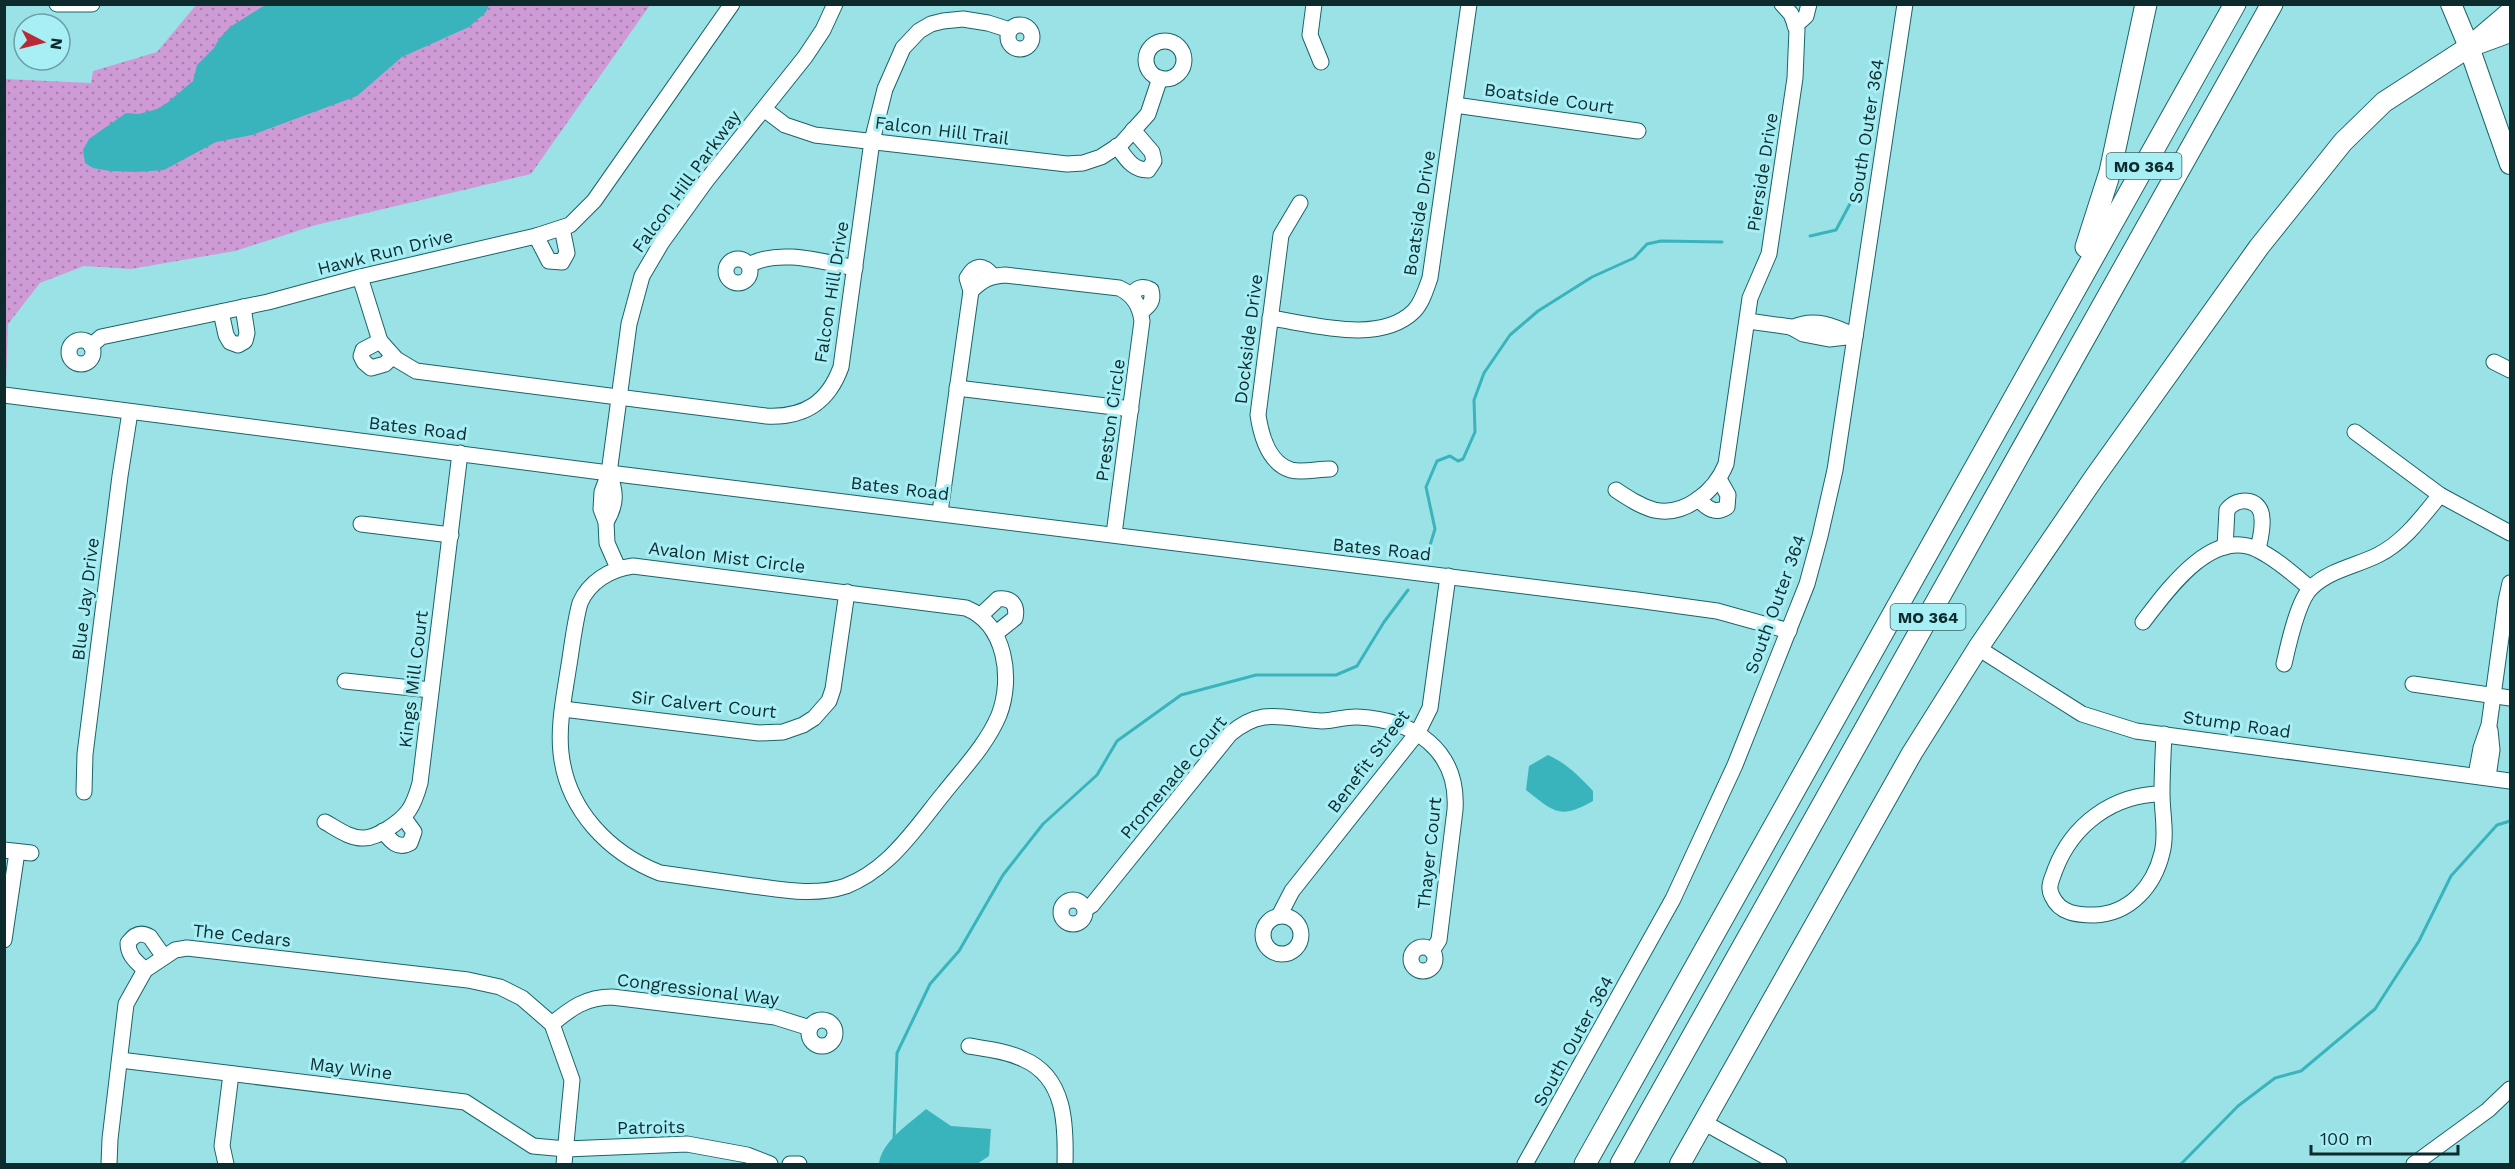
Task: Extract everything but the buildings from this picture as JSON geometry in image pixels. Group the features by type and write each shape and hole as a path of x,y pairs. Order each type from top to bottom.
{"highway":[{"path":"2054,328 2105,194 2146,4"},
{"name":"MO 364","path":"1585,1164 2235,4"},
{"name":"MO 364","path":"1621,1164 2272,4"}],"main road":[{"path":"2451,4 2511,164"},
{"path":"1680,1164 1912,753 1978,648 2094,478 2259,247 2343,142 2384,102 2469,47 2511,12"},
{"path":"2469,47 2511,32"}],"street":[{"path":"57,4 92,4"},
{"name":"Hawk Run Drive","path":"91,346 100,337 243,307 536,236 570,225 594,201 732,4"},
{"name":"Falcon Hill Parkway","path":"618,568 608,543 606,522 601,509 602,492 609,473 629,324 642,276 662,242 692,201 824,30 835,4"},
{"path":"1314,4 1310,35 1321,62"},
{"name":"Boatside Drive","path":"1270,318 1349,330 1368,330 1387,328 1414,311 1424,295 1430,278 1469,4"},
{"name":"Pierside Drive","path":"1616,490 1634,502 1663,511 1688,505 1698,499 1719,478 1726,464 1750,298 1769,254 1795,78 1797,52 1795,26 1791,14 1782,4"},
{"path":"1795,26 1806,16 1809,4"},
{"name":"South Outer 364","path":"1525,1164 1621,996 1683,881 1735,765 1807,584 1821,536 1835,470 1905,4"},
{"name":"Falcon Hill Drive","path":"360,277 380,341 393,356 416,371 766,416 782,417 802,413 816,404 836,382 841,367 872,141 885,89 903,48 919,31 932,24 963,19 988,23 1010,30"},
{"name":"Falcon Hill Trail","path":"764,109 785,125 815,135 1052,164 1083,163 1101,157 1117,146 1148,114 1160,78"},
{"name":"Boatside Court","path":"1455,105 1638,131"},
{"path":"1117,146 1131,165 1139,170 1148,170 1154,161 1152,152 1133,130"},
{"name":"Dockside Drive","path":"1300,203 1281,235 1258,402 1260,433 1278,462 1286,468 1293,471 1330,469"},
{"path":"536,236 549,261 562,262 567,253 562,228"},
{"path":"749,265 762,258 778,258 806,259 855,268"},
{"name":"Preston Circle","path":"940,512 971,291 982,280 993,276 1119,288 1131,295 1141,312 1142,321 1114,534"},
{"path":"221,312 226,335 230,342 238,345 245,341 247,333 243,307"},
{"path":"1748,321 1792,328 1803,334 1829,339 1855,336"},
{"path":"380,341 363,351 361,356 364,362 371,368 378,367 393,356"},
{"path":"2494,362 2511,370"},
{"path":"957,388 1131,409"},
{"name":"Bates Road","path":"4,395 1717,611 1789,631"},
{"name":"Blue Jay Drive","path":"84,792 88,731 130,412"},
{"path":"2355,432 2440,495 2511,533"},
{"name":"Kings Mill Court","path":"405,818 414,803 420,783 460,453"},
{"path":"1698,499 1715,511 1727,507 1728,495 1719,478"},
{"path":"2284,664 2294,624 2310,588 2344,568 2379,555 2408,534 2440,495"},
{"path":"2225,547 2227,510 2236,502 2243,500 2255,503 2261,512 2262,530 2258,549"},
{"path":"361,524 451,535"},
{"path":"2143,622 2174,581 2201,558 2225,547 2241,546 2258,549 2310,588"},
{"name":"Avalon Mist Circle","path":"647,566 847,592 959,606 975,611 995,634 1004,659 1005,683 1002,704 994,724 976,753 888,859 847,885 829,890 795,891 660,873 626,856 594,829 569,787 561,752 563,709 580,603 584,593 618,568 647,566"},
{"name":"Benefit Street","path":"1279,916 1292,891 1418,732 1430,708 1448,576"},
{"path":"2482,776 2492,750 2489,725 2506,601 2511,584"},
{"name":"Sir Calvert Court","path":"563,709 759,733 783,732 803,725 822,709 833,689 847,592"},
{"path":"980,616 998,599 1004,598 1012,601 1016,610 1015,618 995,634"},
{"name":"Stump Road","path":"1978,648 2082,714 2136,731 2511,781"},
{"path":"345,681 431,690"},
{"path":"2413,684 2511,698"},
{"name":"Promenade Court","path":"1085,909 1092,905 1230,734 1242,724 1254,718 1280,716 1333,721 1359,717 1396,723 1418,732"},
{"name":"Thayer Court","path":"1418,732 1434,746 1451,772 1456,798 1439,940 1432,951"},
{"path":"2162,794 2150,794 2103,809 2073,835 2058,861 2049,885 2052,898 2060,906 2076,915 2105,915 2127,907 2141,894 2155,874 2163,851 2164,734"},
{"path":"325,822 351,836 364,838 383,831 405,818 414,832 410,843 404,846 397,845 383,831"},
{"path":"4,940 17,852"},
{"path":"146,970 128,950 128,943 133,936 139,934 150,937 164,957"},
{"name":"The Cedars","path":"109,1164 126,1004 146,970 175,950 187,948 468,980 500,987 522,998 552,1024"},
{"name":"Congressional Way","path":"552,1024 584,1001 595,997 612,997 775,1017 810,1028"},
{"path":"552,1024 572,1080 565,1157"},
{"path":"969,1047 1005,1052 1024,1059 1034,1064 1051,1083 1063,1108 1066,1126 1065,1164"},
{"name":"May Wine","path":"120,1060 465,1102 533,1146 565,1157"},
{"path":"226,1164 222,1146 231,1074"},
{"path":"2414,1164 2488,1110 2511,1089"},
{"path":"1703,1122 1779,1164"},
{"name":"Patroits","path":"565,1157 687,1144 747,1155 770,1164"},
{"path":"790,1164 799,1164"}],"shaded area":[{"path":"196,5 650,5 531,174 316,225 235,251 131,269 84,266 40,283 8,324 5,384 5,79 91,83 93,71 157,52"}],"water":[{"path":"267,4 489,5 486,12 469,27 402,57 357,96 252,135 216,142 164,170 110,171 93,168 85,163 83,150 89,139 126,113 139,114 157,109 167,103 193,81 197,65 230,27"},
{"path":"1548,755 1566,766 1588,785 1593,791 1593,801 1573,810 1558,811 1544,804 1526,790 1529,766"},
{"path":"926,1109 951,1126 991,1129 989,1156 977,1164 879,1164 885,1148"}],"waterway":[{"path":"1810,236 1836,230 1851,202"},
{"path":"1428,552 1435,529 1426,487 1437,461 1450,456 1458,461 1463,459 1475,432 1474,400 1484,373 1510,335 1538,311 1592,277 1634,258 1647,244 1661,241 1722,242"},
{"path":"894,1139 897,1053 930,984 959,951 1003,875 1043,824 1097,775 1117,741 1181,695 1256,675 1336,675 1357,666 1384,622 1408,590"},
{"path":"2181,1164 2238,1106 2275,1078 2301,1071 2375,1009 2419,941 2451,876 2497,825 2510,821"}]}
